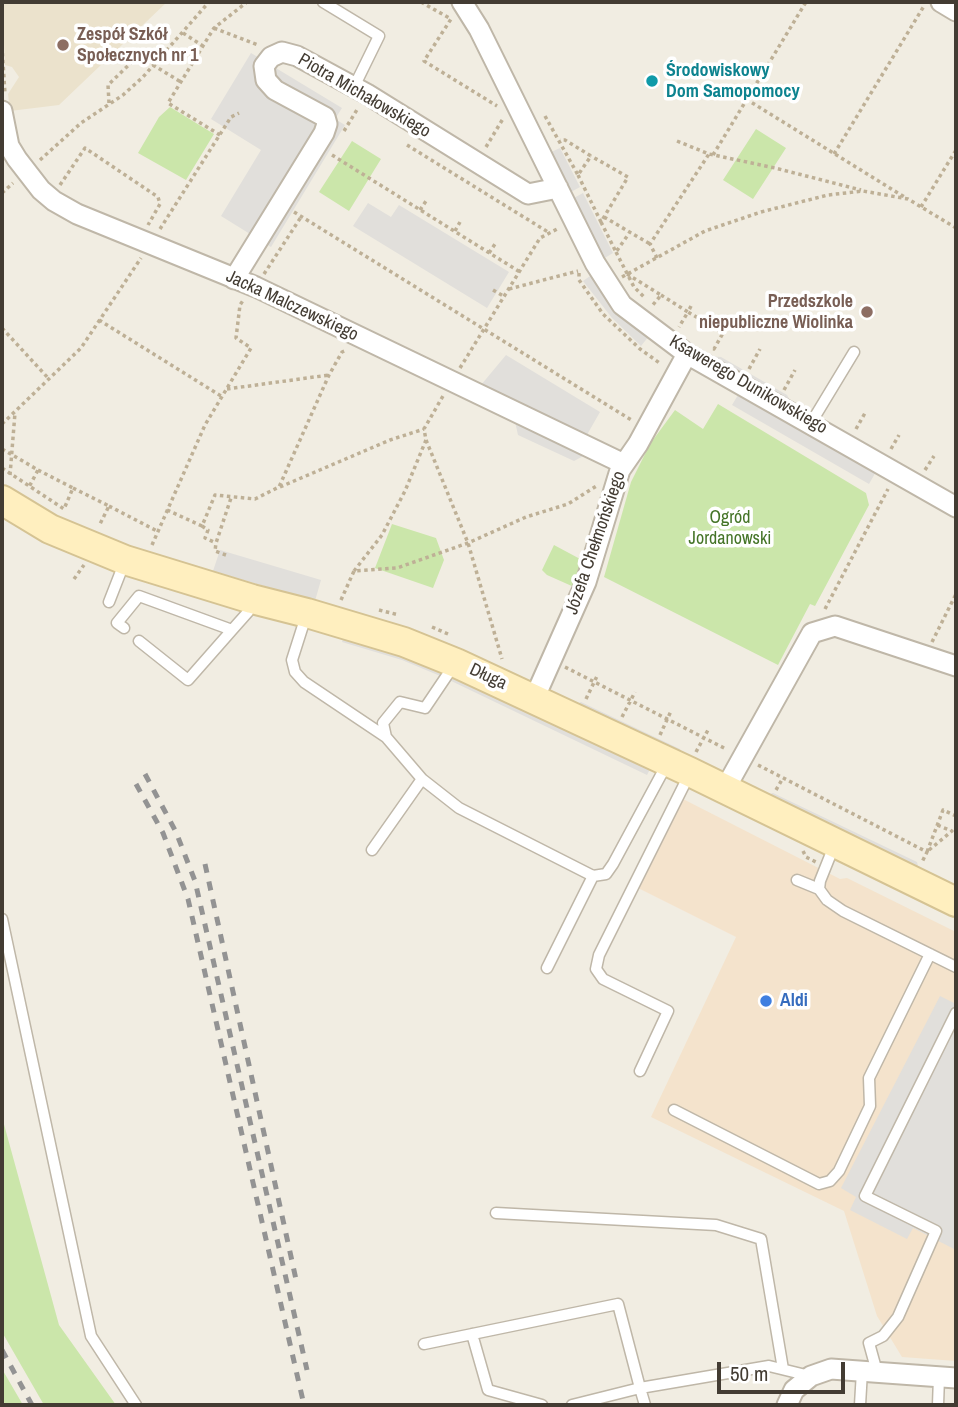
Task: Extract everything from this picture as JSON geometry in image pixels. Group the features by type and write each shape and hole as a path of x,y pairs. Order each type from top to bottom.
{"street":[{"name":"Ksawerego Dunikowskiego","path":"462,2 479,29 558,188 587,267 608,285 622,305 695,348 811,423 956,507"},
{"path":"942,2 956,11"},
{"name":"Piotra Michałowskiego","path":"234,279 327,124 325,117 275,90 266,80 264,66 271,57 279,53 297,56 354,87 528,194 558,188"},
{"name":"Jacka Malczewskiego","path":"2,111 9,146 41,190 54,201 77,214 147,238 256,287 449,387 622,467"},
{"name":"Józefa Chełmońskiego","path":"534,699 586,582 622,467 695,348"},
{"name":"Długa","path":"6,487 50,528 125,560 404,642 455,650 534,699 685,762 725,789 842,834 956,902"},
{"path":"725,789 812,633 835,626 956,666"},
{"path":"787,1405 794,1390 811,1376 831,1369 948,1378"}],"lane":[{"path":"323,2 379,36 354,87"},
{"path":"811,423 854,352"},
{"path":"109,602 125,560"},
{"path":"124,628 117,623 139,596 232,631"},
{"path":"139,641 188,680 248,612 251,599"},
{"path":"307,613 292,660 295,672 304,682 386,737 422,779 459,808 593,876 606,874 685,762"},
{"path":"386,737 383,723 400,702 425,708 455,650"},
{"path":"640,1071 668,1011 603,979 596,969 599,955 685,762"},
{"path":"372,850 422,779"},
{"path":"819,889 822,873 842,834"},
{"path":"547,968 593,876"},
{"path":"797,880 819,889 827,900 843,911 956,967"},
{"path":"2,919 91,1336 136,1405"},
{"path":"674,1110 820,1184 830,1181 839,1171 870,1107 869,1078 930,954"},
{"path":"860,1405 869,1372 869,1343 883,1336 898,1317 936,1231 865,1196 956,1013"},
{"path":"496,1213 716,1225 761,1238 783,1369"},
{"path":"424,1344 618,1304 645,1405"},
{"path":"472,1334 488,1390 542,1405"},
{"path":"572,1405 640,1388 769,1366 811,1376"},
{"path":"938,1405 948,1378"}],"path":[{"path":"38,161 81,123 123,95 209,2"},
{"path":"220,135 168,103 214,28 247,2"},
{"path":"421,2 451,19 424,61 507,112 476,164"},
{"path":"650,244 711,154 806,2"},
{"path":"834,153 926,2"},
{"path":"214,28 279,53"},
{"path":"183,33 203,46"},
{"path":"109,104 108,85 138,56 181,82"},
{"path":"746,99 956,228"},
{"path":"344,132 357,109"},
{"path":"2,424 81,348 147,238 231,117 239,113"},
{"path":"545,116 560,139 634,287 660,312"},
{"path":"560,139 628,177 601,222"},
{"path":"677,141 711,154 863,191 908,199"},
{"path":"407,145 548,233"},
{"path":"55,192 85,148 158,197 160,204 147,238"},
{"path":"921,207 956,149"},
{"path":"330,154 520,272"},
{"path":"578,175 591,156"},
{"path":"608,285 705,231 761,212 828,195 863,191"},
{"path":"420,210 426,201"},
{"path":"294,212 639,425"},
{"path":"256,287 301,216"},
{"path":"604,217 650,244 657,258"},
{"path":"454,232 460,222"},
{"path":"490,654 502,659 468,543 424,429 540,238 556,229 563,237"},
{"path":"617,252 630,232"},
{"path":"489,253 495,244"},
{"path":"575,264 587,267"},
{"path":"509,289 587,267"},
{"path":"587,267 579,280 603,314 640,349 664,366"},
{"path":"627,274 688,312 724,330 714,349 695,348"},
{"path":"493,290 505,297"},
{"path":"653,306 661,295"},
{"path":"153,540 205,425 251,348 236,338 240,305"},
{"path":"673,323 679,327 691,306"},
{"path":"99,320 221,396"},
{"path":"2,328 49,379"},
{"path":"749,369 760,349"},
{"path":"279,487 334,366"},
{"path":"784,390 795,370"},
{"path":"225,389 329,375"},
{"path":"6,487 15,411"},
{"path":"202,526 215,495 256,499 390,440 424,429"},
{"path":"339,605 354,571 382,535 405,491 426,440"},
{"path":"2,449 157,531"},
{"path":"354,571 397,568 468,543 526,517 568,504 622,467"},
{"path":"2,468 6,487"},
{"path":"29,487 38,470"},
{"path":"832,597 898,472"},
{"path":"6,487 29,487 76,514"},
{"path":"64,509 73,488"},
{"path":"226,555 215,551 231,498"},
{"path":"88,519 100,524 110,506"},
{"path":"167,510 208,530 205,538 216,543"},
{"path":"74,579 87,561"},
{"path":"932,641 956,594"},
{"path":"442,631 455,650"},
{"path":"551,661 927,852"},
{"path":"586,699 598,674"},
{"path":"622,717 635,692"},
{"path":"660,734 671,711"},
{"path":"685,762 708,730"},
{"path":"776,790 783,778"},
{"path":"922,862 943,810 956,816"},
{"path":"842,834 855,815"},
{"path":"927,852 953,831 937,825"},
{"path":"887,844 892,834"}],"shaded area":[{"name":"Zespół Szkół Społecznych nr 1","path":"2,2 167,2 59,105 10,111 8,94 19,77 12,67 5,65"},
{"path":"251,53 342,108 335,119 345,125 271,247 221,216 261,150 211,119"},
{"path":"560,148 580,187 569,193 549,153"},
{"path":"583,193 613,253 603,259 572,199"},
{"path":"368,203 391,217 399,205 509,272 487,308 353,226"},
{"path":"593,274 649,336 641,346 612,318 583,281"},
{"path":"506,355 600,412 588,433 589,453 574,461 518,435 514,417 481,385"},
{"path":"708,356 721,357 787,395 794,407"},
{"path":"744,385 881,463 869,484 732,405"},
{"path":"220,550 321,580 315,601 213,571"},
{"path":"344,635 448,671 650,769 647,775 445,678 402,660 342,642"},
{"path":"581,702 680,749 683,757 574,706"},
{"path":"773,793 917,862 919,870 764,796"},
{"path":"683,799 840,879 847,878 956,932 956,1361 902,1357 877,1316 844,1211 651,1117 736,937 638,888"},
{"path":"940,996 956,1004 956,1250 913,1228 907,1239 850,1210 856,1197 841,1188"}],"green space":[{"path":"170,107 214,134 186,180 138,153 159,117"},
{"path":"756,129 786,148 753,199 723,180"},
{"path":"352,141 381,159 349,211 319,192"},
{"name":"Ogród Jordanowski","path":"718,404 866,493 869,505 815,606 810,604 778,665 604,577 631,482 650,444 675,410 703,429"},
{"path":"392,524 436,538 444,560 433,588 375,568"},
{"path":"554,545 582,560 574,587 542,570"},
{"path":"2,1117 59,1325 116,1405 44,1405 2,1332"},
{"path":"2,1369 23,1405 2,1405"}],"railway":[{"path":"145,774 176,832 195,881 307,1370"},
{"path":"136,784 163,833 188,899 304,1405"},
{"path":"205,864 297,1284"},
{"path":"2,1350 32,1405"}],"place":[{"name":"Zespół Szkół Społecznych nr 1","path":"63,45"},
{"name":"Środowiskowy Dom Samopomocy","path":"652,81"},
{"name":"Przedszkole niepubliczne Wiolinka","path":"867,312"},
{"name":"Aldi","path":"766,1001"}]}
